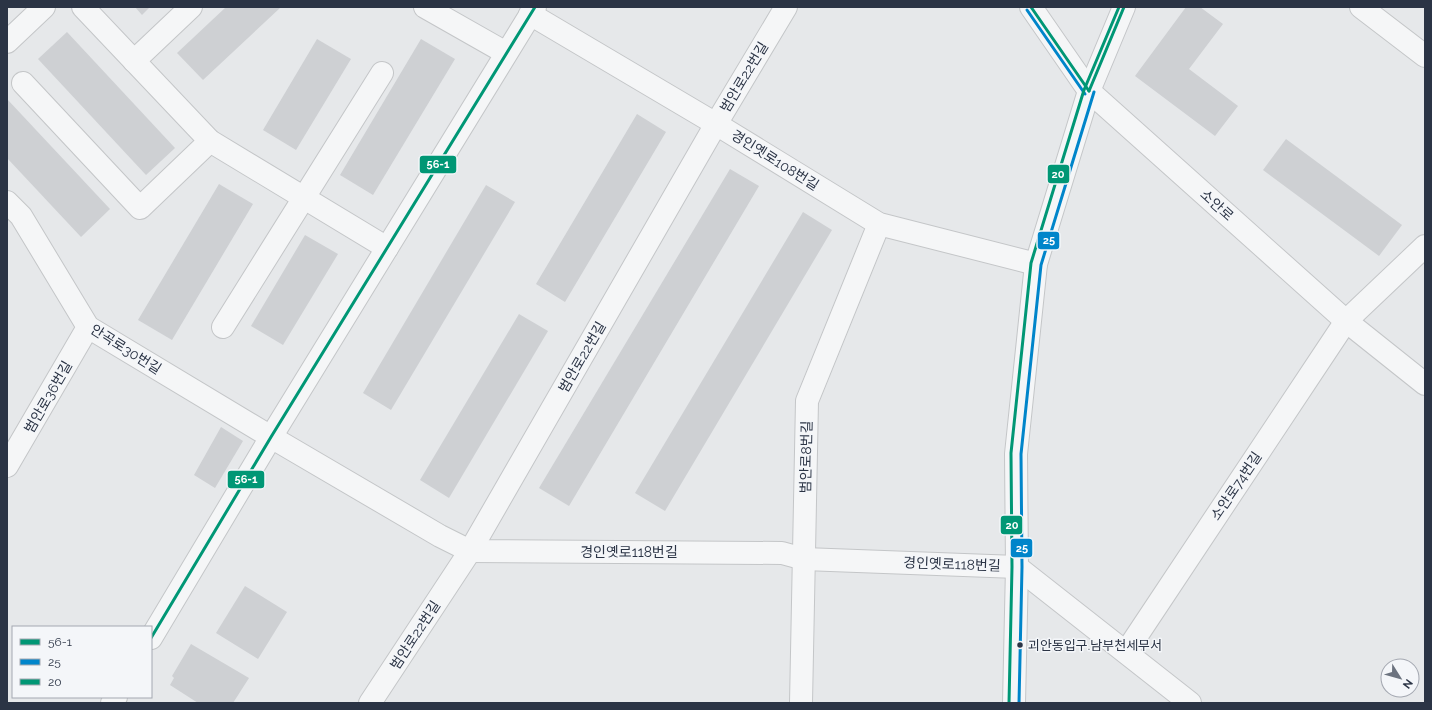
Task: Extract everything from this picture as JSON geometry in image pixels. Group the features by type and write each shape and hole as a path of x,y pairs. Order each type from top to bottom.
{"street":[{"path":"7,42 44,7"},
{"path":"83,7 210,141 386,248"},
{"path":"134,61 191,7"},
{"path":"425,7 506,53"},
{"name":"범안로22번길","path":"370,703 470,551 716,124 786,7"},
{"name":"소안로","path":"1031,7 1089,91 1346,321 1425,384"},
{"path":"1014,703 1017,567 1016,454 1036,264 1089,91 1124,7"},
{"path":"1361,7 1425,56"},
{"path":"152,636 271,437 533,10"},
{"name":"경인옛로108번길","path":"533,10 879,224 1036,264"},
{"path":"223,327 382,74"},
{"path":"23,83 140,208 210,141"},
{"name":"안곡로30번길","path":"7,202 21,216 88,327 271,437"},
{"name":"범안로8번길","path":"801,703 807,401 879,224"},
{"name":"소안로74번길","path":"1126,652 1346,321 1425,246"},
{"name":"범안로36번길","path":"7,466 88,327"},
{"name":"경인옛로118번길","path":"271,437 440,536 470,551 782,553 804,559 1017,567"},
{"path":"1017,567 1190,703"}],"building":[{"path":"135,7 150,7 142,15"},
{"path":"226,7 280,8 203,80 177,53"},
{"path":"1186,7 1200,7 1223,24 1189,69 1238,106 1215,136 1135,76"},
{"path":"67,32 175,148 146,175 38,59"},
{"path":"317,39 351,59 296,150 263,130"},
{"path":"421,39 455,59 373,195 340,175"},
{"path":"7,99 110,209 81,237 7,158"},
{"path":"637,114 666,132 565,302 536,284"},
{"path":"1286,139 1402,225 1379,256 1263,170"},
{"path":"730,169 759,186 569,506 539,488"},
{"path":"219,184 253,204 172,340 138,320"},
{"path":"486,185 515,202 391,410 363,393"},
{"path":"803,212 832,230 665,511 635,493"},
{"path":"305,235 338,254 283,345 251,326"},
{"path":"519,314 548,331 449,498 420,480"},
{"path":"221,427 243,441 215,488 194,475"},
{"path":"245,586 287,612 258,659 216,633"},
{"path":"191,644 249,678 233,703 198,703 170,685 174,678 172,676"}],"transit line":[{"name":"56-1","path":"152,636 271,437 535,7"},
{"name":"56-1","path":"1031,7 1089,91"},
{"name":"20","path":"1009,703 1012,567 1011,453 1031,263 1084,90 1119,7"},
{"name":"56-1","path":"1089,91 1124,7"},
{"name":"25","path":"1027,10 1085,94"},
{"name":"25","path":"1019,703 1022,567 1021,454 1041,265 1094,92"}],"place":[{"name":"괴안동입구.남부천세무서","path":"1020,645"}]}
